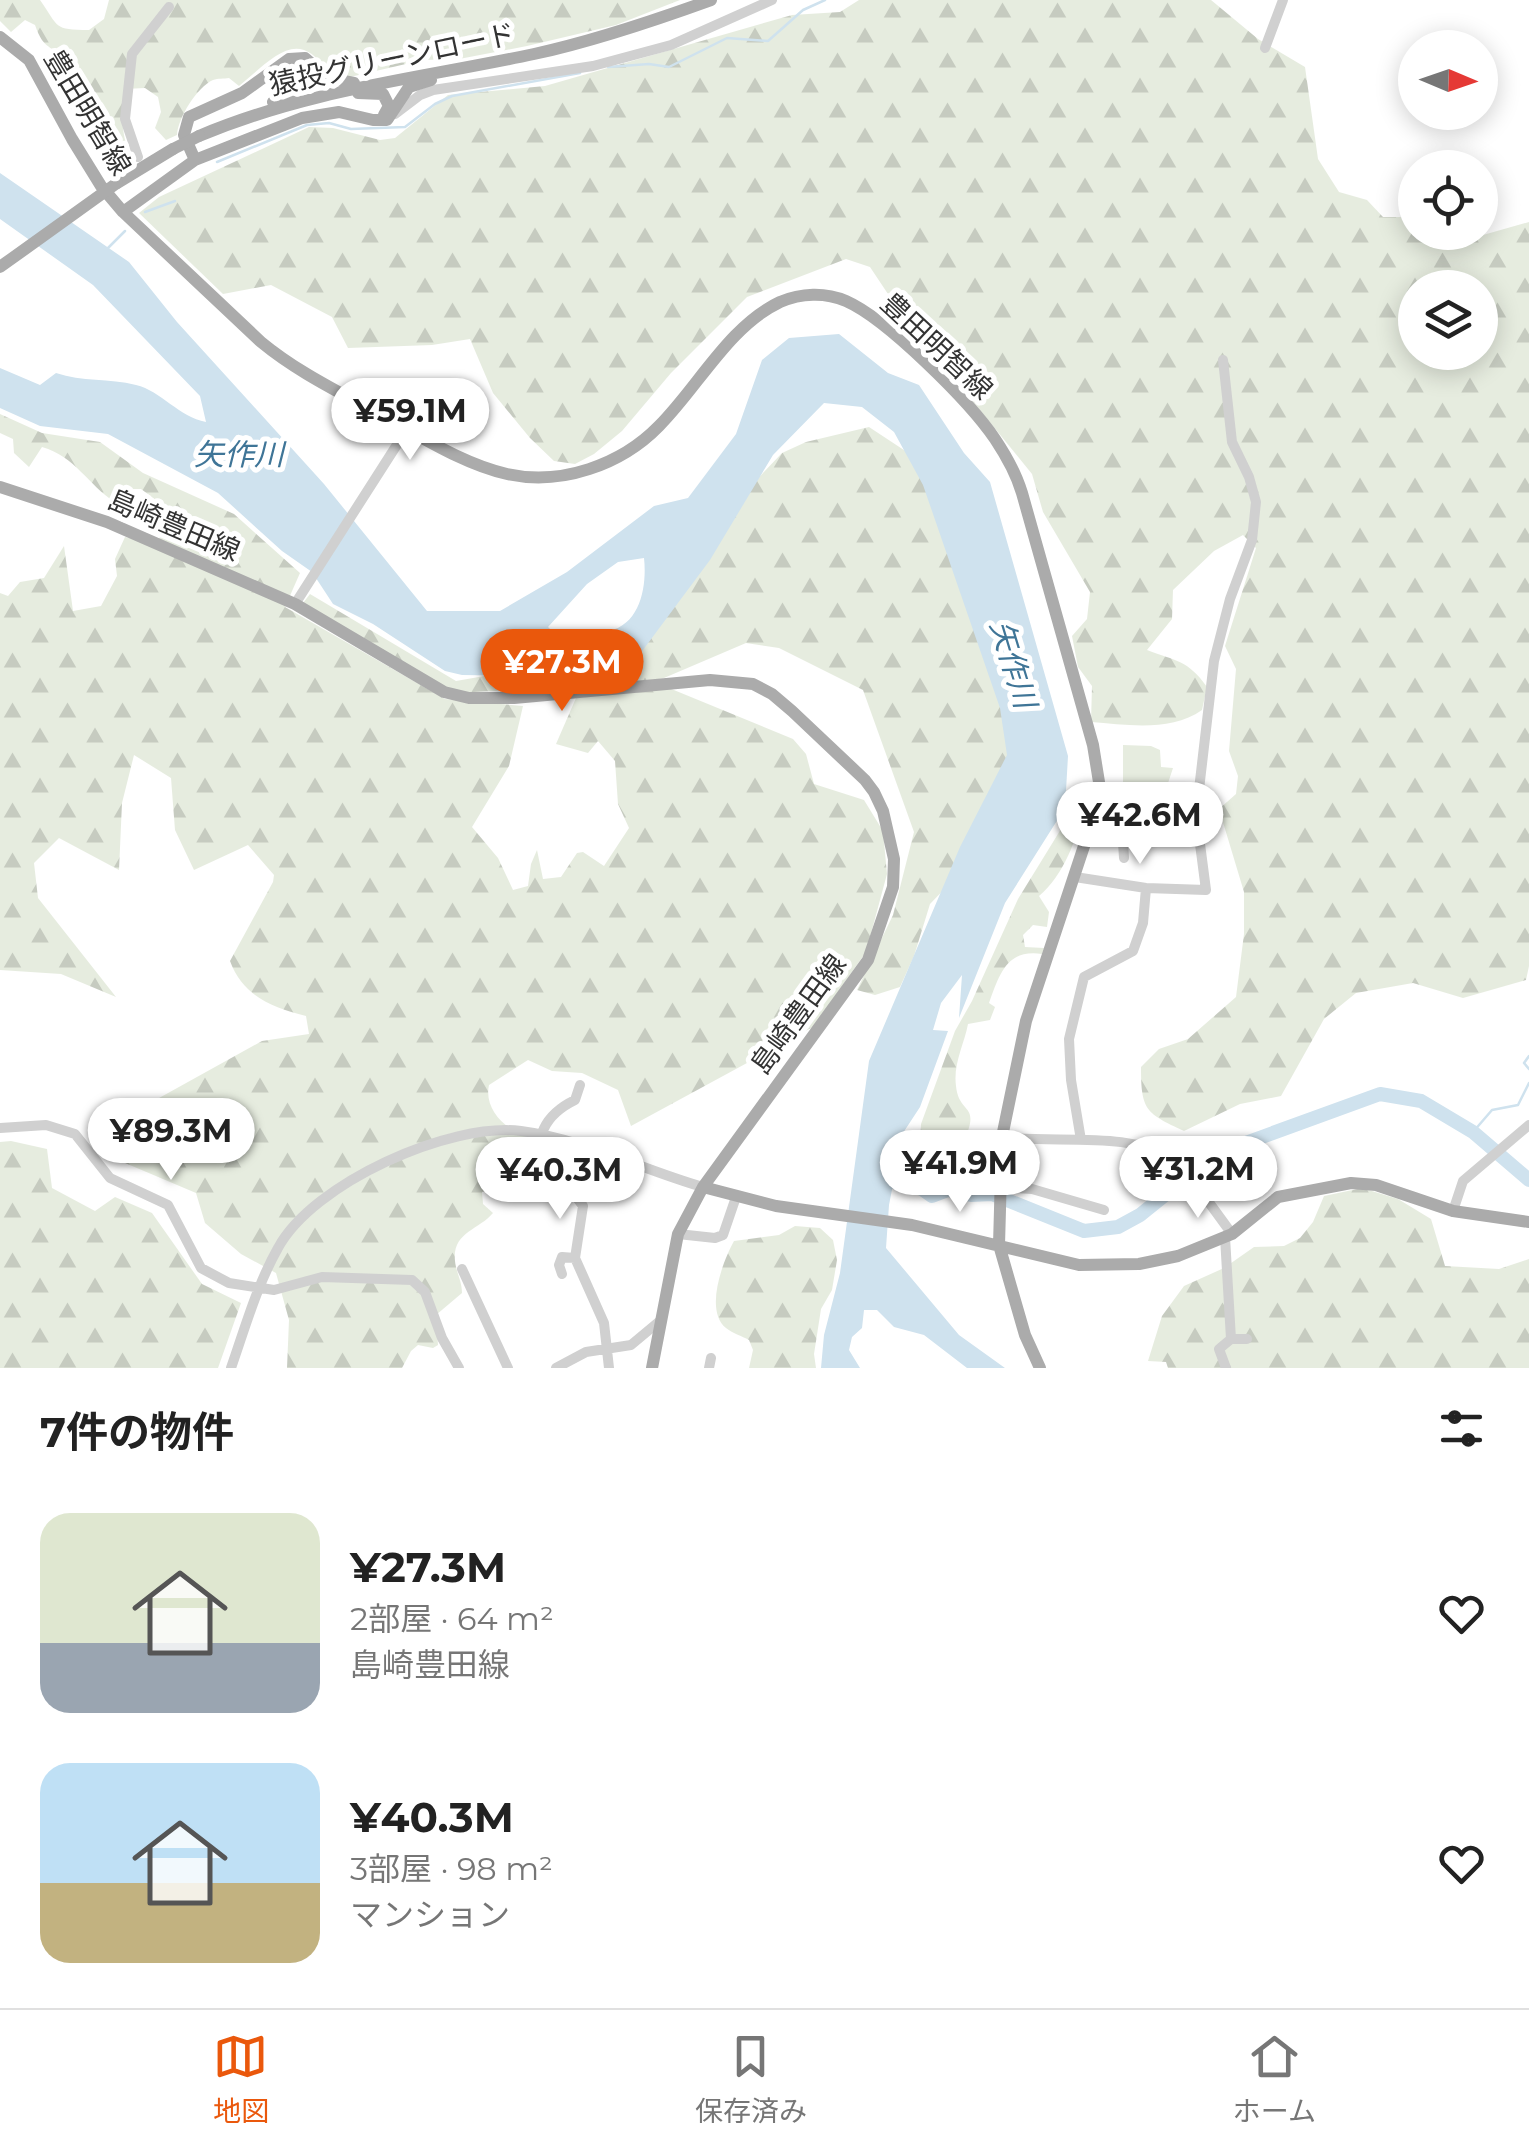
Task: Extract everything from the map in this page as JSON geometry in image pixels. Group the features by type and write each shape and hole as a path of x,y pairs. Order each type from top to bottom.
{"main road":[{"name":"猿投グリーンロード","path":"0,267 118,183 174,149 238,120 368,84 565,47 710,0"},
{"name":"豊田明智線","path":"0,37 29,60 101,186 123,212 282,359 476,463 508,474 549,477 594,468 643,441 756,316 785,300 807,295 848,302 893,334 984,424 1010,462 1022,493 1093,746 1098,782 1090,828 1026,1020 1002,1137 1000,1245 1025,1335 1040,1368"},
{"path":"123,212 195,160 311,115 339,112 382,121 391,116 409,87 565,47"},
{"path":"195,160 184,135 189,117 242,93 283,62 300,57"},
{"path":"300,57 334,81 368,84"},
{"path":"238,120 302,84 309,69 300,57"},
{"path":"268,110 357,93 383,94 388,102 386,114 368,118"},
{"name":"島崎豊田線","path":"0,487 107,522 298,600 432,686 469,698 514,698 710,680 753,684 792,711 874,792 883,811 894,859 893,886 868,960 703,1187 678,1234 652,1368"},
{"path":"703,1187 736,1197 912,1226 1078,1265 1139,1264 1178,1256 1228,1235 1278,1197 1351,1183 1376,1185 1453,1211 1529,1222"}],"street":[{"path":"391,116 427,92 594,66 671,45 772,0"},
{"path":"1265,48 1283,0"},
{"path":"138,157 126,128 131,116 132,54 169,7"},
{"path":"1074,877 1146,888 1206,890 1197,821 1214,661 1230,599 1252,540 1256,502 1250,476 1232,442 1223,360"},
{"path":"298,600 407,429"},
{"path":"1090,828 1118,836 1123,842 1124,858"},
{"path":"1082,1140 1070,1053 1076,1006 1084,977 1134,951 1143,923 1146,888"},
{"path":"580,1085 575,1100 560,1107 543,1124 536,1152 541,1172 569,1188 583,1206 575,1258 604,1324 609,1368"},
{"path":"0,1128 46,1124 74,1134 110,1178 168,1205 202,1268 228,1283 274,1290 334,1276 412,1280 425,1292 442,1338 459,1368"},
{"path":"1453,1211 1463,1182 1529,1125"},
{"path":"231,1368 278,1247 309,1208 353,1179 457,1136 493,1130 542,1136 703,1187"},
{"path":"1002,1137 1122,1143 1161,1152 1183,1166 1228,1235 1230,1339 1220,1350 1226,1368"},
{"path":"999,1188 1032,1189 1104,1210"},
{"path":"678,1234 715,1238 724,1234 736,1197"},
{"path":"562,1274 562,1257 575,1258"},
{"path":"462,1270 508,1368"},
{"path":"556,1368 586,1352 631,1345 661,1320"},
{"path":"1230,1339 1247,1340"}],"green space":[{"path":"0,0 40,0 58,25 89,30 104,19 109,0 680,0 616,25 527,46 459,59 423,60 350,77 327,72 305,50 295,49 273,58 239,86 229,78 207,84 189,104 177,135 166,140 155,128 161,112 158,97 145,88 125,89 124,134 134,159 126,166 88,112 71,109 63,65 41,39 35,25 25,20 11,32 0,21"},
{"path":"859,0 1211,0 1258,39 1305,67 1318,159 1339,192 1367,200 1383,217 1398,217 1398,250 1498,250 1498,231 1529,222 1526,980 1463,998 1413,983 1356,993 1324,1019 1281,1096 1240,1104 1184,1131 1148,1109 1142,1093 1141,1067 1159,1049 1188,1039 1236,997 1244,934 1244,892 1219,809 1236,794 1238,776 1229,751 1236,669 1225,646 1256,548 1243,535 1214,551 1173,590 1172,619 1147,650 1194,671 1207,687 1202,710 1163,724 1091,722 1092,686 1078,667 1072,636 1087,619 1090,592 1043,512 1032,474 900,312 870,267 846,259 747,297 671,373 622,431 575,464 554,461 530,438 493,393 470,339 432,345 348,348 332,317 271,285 223,294 139,213 159,197 309,127 333,128 380,140 395,138 448,95 545,86 792,15 840,12"},
{"path":"0,414 42,433 100,442 143,473 234,514 300,573 285,607 445,699 523,706 509,766 472,827 498,858 513,890 528,886 537,850 543,879 561,877 577,853 583,852 604,866 629,828 618,804 615,761 598,741 588,753 556,744 576,698 669,688 793,739 806,754 814,784 864,800 883,831 887,874 866,952 813,1027 631,1126 618,1090 582,1073 552,1071 528,1060 489,1085 490,1104 501,1121 518,1133 537,1139 532,1167 517,1184 482,1192 483,1204 493,1213 462,1238 455,1251 462,1293 436,1315 438,1345 418,1345 402,1368 287,1368 289,1320 276,1273 241,1254 205,1223 196,1193 118,1160 114,1123 262,1041 309,1034 306,1016 260,998 242,983 230,961 273,882 274,875 248,845 194,870 175,830 171,778 134,755 122,803 119,870 59,838 34,863 38,898 116,997 61,974 0,970 0,593 8,596 20,582 44,578 64,546 73,611 101,606 117,576 115,559 125,537 152,543 162,536 164,506 141,489 129,489 116,503 64,457 42,447 29,467 14,453 13,439 0,433"},
{"path":"869,427 913,456 996,679 1015,767 954,879 930,904 900,987 875,995 857,990 893,915 914,832 863,690 779,648 746,643 664,678 633,684 453,693 303,603 310,594 456,681 529,668 624,661 743,494 782,453 806,442"},
{"path":"1123,745 1160,750 1161,767 1173,768 1164,795 1142,798 1123,786"},
{"path":"1077,803 1083,808 1073,844 1056,878 1039,896 1049,912 1047,927 1033,925 1023,935 1025,947 1044,948 1042,954 1020,955 1006,965 989,1003 995,1007 990,1020 968,1024 955,1078 958,1095 970,1115 963,1143 970,1150 968,1173 978,1175 970,1184 950,1181 925,1167 920,1149 921,1124 955,1031 1018,899"},
{"path":"0,1142 47,1149 52,1188 95,1211 115,1197 152,1213 202,1284 241,1303 218,1368 0,1368"},
{"path":"1362,1188 1398,1199 1431,1219 1445,1266 1499,1269 1529,1259 1529,1368 1168,1368 1166,1362 1148,1361 1162,1316 1184,1286 1224,1268 1254,1247 1284,1246 1300,1238 1313,1222 1324,1196"},
{"path":"795,1226 820,1228 833,1240 837,1260 832,1290 821,1309 814,1354 816,1368 749,1368 753,1350 749,1340 726,1328 716,1310 725,1260 734,1241 779,1235"}],"water":[{"name":"矢作川","path":"0,173 129,262 177,322 324,484 427,611 500,611 567,572 654,506 688,498 736,434 762,360 789,338 839,334 888,373 919,385 964,453 990,482 1068,756 1065,808 1005,903 959,1018 962,975 941,1003 933,1030 948,1031 920,1107 903,1133 889,1205 886,1248 959,1335 1005,1368 967,1368 924,1335 894,1327 877,1310 864,1310 862,1328 852,1337 849,1350 860,1368 821,1368 824,1335 840,1273 869,1061 960,847 1007,755 1000,708 923,485 894,432 862,407 824,403 773,455 710,560 634,662 520,676 445,671 373,624 333,604 312,572 282,551 218,493 108,434 40,426 0,408 0,368 40,385 56,373 136,385 206,422 200,396 93,285 0,219","holes":["644,558 640,602 620,627 588,632 552,631 548,627 587,584 618,562"]}],"waterway":[{"path":"608,67 669,67 727,38 768,41 803,10 825,0"},
{"path":"217,162 307,125 329,123 351,129 405,127 452,96 580,73"},
{"path":"145,212 175,201"},
{"path":"108,248 125,231"},
{"path":"1529,1056 1524,1063 1529,1069"},
{"path":"1473,1132 1492,1110 1518,1105 1529,1083"},
{"path":"878,1178 922,1189 932,1196 948,1190 992,1194 1084,1231 1118,1227 1229,1149 1380,1094 1421,1101 1473,1132 1529,1180"}]}
